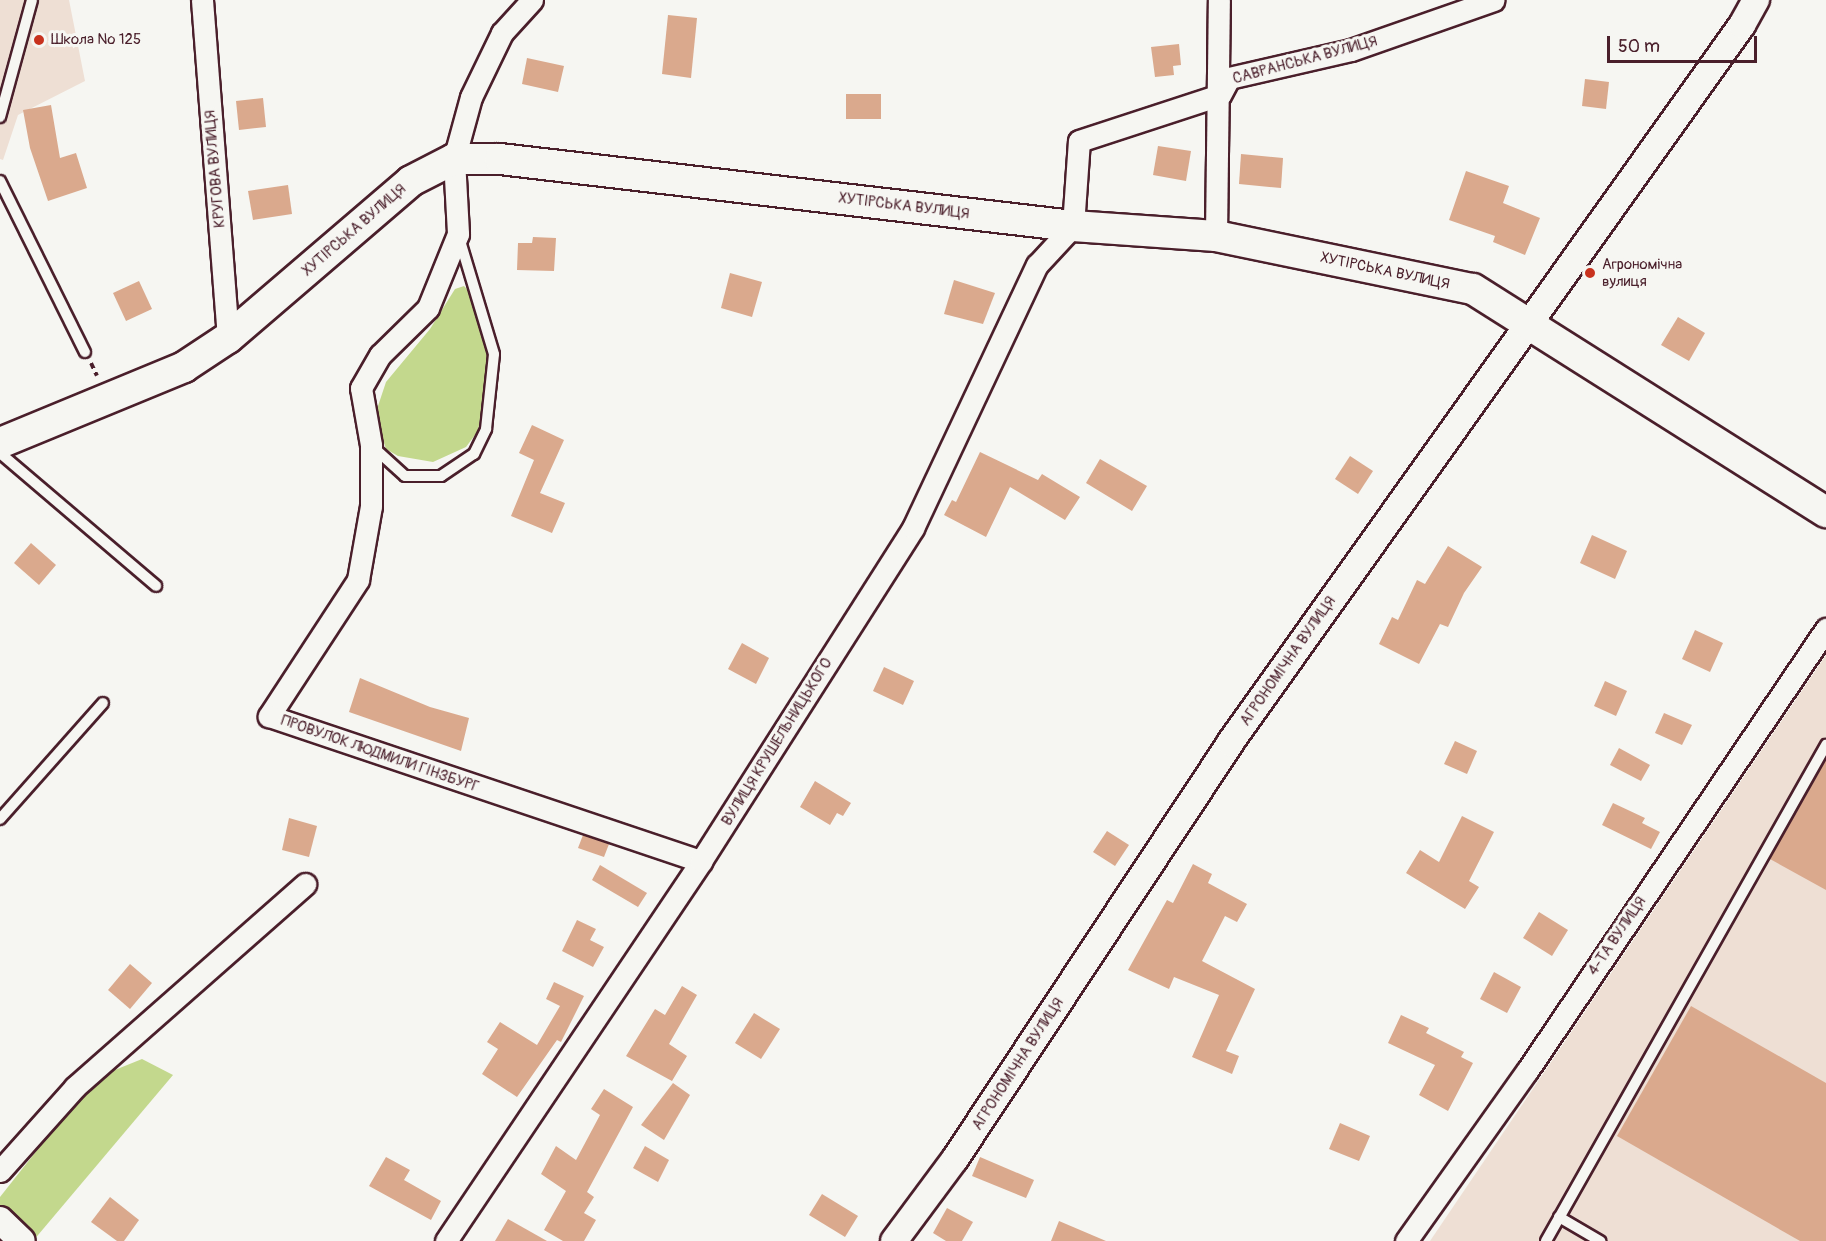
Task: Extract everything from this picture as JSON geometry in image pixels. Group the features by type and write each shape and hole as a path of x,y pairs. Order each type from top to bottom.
{"main road":[{"name":"ХУТІРСЬКА ВУЛИЦЯ","path":"0,443 184,367 228,338 411,181 454,159 500,159 1073,226 1216,236 1473,289 1826,512"}],"street":[{"name":"КРУГОВА ВУЛИЦЯ","path":"202,0 228,338"},
{"name":"ПРОВУЛОК ЛЮДМИЛИ ГІНЗБУРГ","path":"532,0 502,33 471,97 454,159 458,234 428,308 380,355 361,388 371,446 371,506 358,580 268,716 701,861"},
{"path":"1216,236 1220,0"},
{"name":"САВРАНСЬКА ВУЛИЦЯ","path":"1073,226 1079,141 1220,95 1228,78 1351,50 1449,8 1494,0"},
{"name":"АГРОНОМІЧНА ВУЛИЦЯ","path":"894,1241 955,1159 1230,743 1527,322 1742,25 1756,0"},
{"name":"ВУЛИЦЯ КРУШЕЛЬНИЦЬКОГО","path":"446,1241 701,861 913,528 1037,265 1073,226"},
{"name":"4-ТА ВУЛИЦЯ","path":"1406,1241 1527,1071 1826,629"},
{"path":"0,1171 75,1087 305,884"},
{"path":"0,1220 22,1241"}],"lane":[{"path":"0,117 32,0"},
{"path":"0,181 85,352"},
{"path":"371,446 405,476 441,476 474,454 486,429 494,354 458,234"},
{"path":"0,453 156,586"},
{"path":"0,819 103,703"},
{"path":"1546,1241 1826,745"},
{"path":"1559,1217 1600,1241"}],"shaded area":[{"name":"Школа № 125","path":"0,0 69,0 85,81 18,115 3,160 0,159"},
{"path":"1826,655 1826,1241 1430,1241"}],"green space":[{"path":"464,286 473,295 487,351 487,382 478,431 466,447 433,462 398,456 386,449 375,415 386,382 430,329 455,289"},
{"path":"142,1059 173,1075 33,1241 0,1214 0,1197 83,1092 105,1074"}],"building":[{"path":"668,15 697,18 691,78 662,74"},
{"path":"1179,44 1181,65 1173,66 1174,75 1155,77 1151,47"},
{"path":"527,58 564,66 558,92 522,84"},
{"path":"1585,79 1609,82 1606,109 1582,106"},
{"path":"846,94 881,94 881,119 846,119"},
{"path":"263,98 266,127 239,130 236,101"},
{"path":"51,105 60,158 76,153 87,188 48,201 30,148 23,110"},
{"path":"1158,146 1191,151 1186,181 1153,175"},
{"path":"1241,154 1283,158 1281,188 1239,184"},
{"path":"1466,171 1509,186 1503,203 1540,218 1525,255 1493,242 1495,236 1449,220"},
{"path":"288,185 292,214 253,220 248,191"},
{"path":"533,237 556,238 554,271 517,270 518,243 532,243"},
{"path":"730,273 762,282 752,317 721,308"},
{"path":"954,280 995,293 983,324 944,314"},
{"path":"139,281 152,309 126,321 113,293"},
{"path":"1678,317 1705,333 1689,361 1661,345"},
{"path":"532,425 564,440 540,493 565,503 552,533 511,516 534,460 519,453"},
{"path":"980,452 1038,480 1042,474 1080,497 1065,520 1010,487 986,537 944,515 952,500 956,502"},
{"path":"1350,456 1373,471 1358,494 1335,479"},
{"path":"1100,459 1147,486 1132,511 1086,483"},
{"path":"1592,535 1627,551 1615,579 1580,563"},
{"path":"31,543 56,565 39,585 14,563"},
{"path":"1448,546 1482,567 1464,593 1448,627 1440,624 1419,664 1379,644 1392,617 1398,620 1417,580 1425,584"},
{"path":"1695,630 1723,643 1710,672 1682,659"},
{"path":"742,643 769,658 756,684 728,669"},
{"path":"884,667 914,681 903,705 873,691"},
{"path":"360,678 430,707 469,718 461,751 349,712"},
{"path":"1605,681 1627,691 1616,716 1594,706"},
{"path":"1664,713 1692,725 1682,745 1655,733"},
{"path":"1455,741 1477,751 1467,774 1444,764"},
{"path":"1619,748 1650,765 1641,781 1610,765"},
{"path":"1826,760 1826,890 1770,859"},
{"path":"815,781 851,803 843,816 837,813 830,825 800,807"},
{"path":"1613,803 1645,818 1642,823 1660,832 1651,849 1602,825"},
{"path":"1462,816 1494,832 1469,881 1479,887 1465,909 1406,873 1420,850 1439,862"},
{"path":"289,818 317,826 309,857 282,850"},
{"path":"1107,831 1129,845 1115,866 1093,852"},
{"path":"583,835 609,844 604,857 578,848"},
{"path":"1193,864 1212,874 1208,883 1247,904 1237,922 1225,916 1202,961 1255,989 1226,1051 1239,1056 1232,1074 1192,1057 1219,995 1174,977 1169,989 1128,970 1167,900 1173,903"},
{"path":"600,865 647,893 638,907 592,880"},
{"path":"1539,912 1568,930 1552,956 1523,938"},
{"path":"577,920 596,929 590,940 604,947 593,967 562,951"},
{"path":"130,964 152,983 130,1009 108,990"},
{"path":"1494,972 1521,987 1507,1013 1480,999"},
{"path":"554,982 584,996 561,1042 557,1040 517,1097 482,1074 498,1049 487,1042 500,1022 537,1045 560,1006 546,999"},
{"path":"682,986 697,995 669,1044 687,1056 672,1081 626,1056 655,1009 665,1015"},
{"path":"1691,1006 1826,1083 1826,1241 1800,1241 1617,1136"},
{"path":"754,1013 780,1029 761,1059 735,1043"},
{"path":"1401,1015 1429,1028 1426,1033 1464,1052 1461,1057 1473,1063 1448,1111 1419,1095 1435,1065 1388,1043"},
{"path":"673,1083 690,1095 664,1140 641,1125"},
{"path":"604,1089 633,1107 587,1192 594,1197 584,1213 596,1220 584,1241 563,1241 544,1230 566,1191 541,1174 556,1146 576,1160 600,1115 591,1109"},
{"path":"1340,1123 1370,1136 1359,1161 1329,1149"},
{"path":"645,1146 669,1160 658,1182 633,1168"},
{"path":"386,1157 410,1170 404,1180 441,1201 431,1220 369,1186"},
{"path":"980,1157 1034,1180 1026,1198 972,1176"},
{"path":"822,1194 858,1216 845,1237 809,1215"},
{"path":"110,1197 139,1220 124,1241 117,1241 91,1222"},
{"path":"947,1208 973,1222 962,1241 946,1241 933,1233"},
{"path":"508,1219 547,1241 495,1241"},
{"path":"1059,1221 1106,1241 1051,1241"}],"place":[{"name":"Школа № 125","path":"39,40"},
{"name":"Агрономічна вулиця","path":"1590,273"}]}
